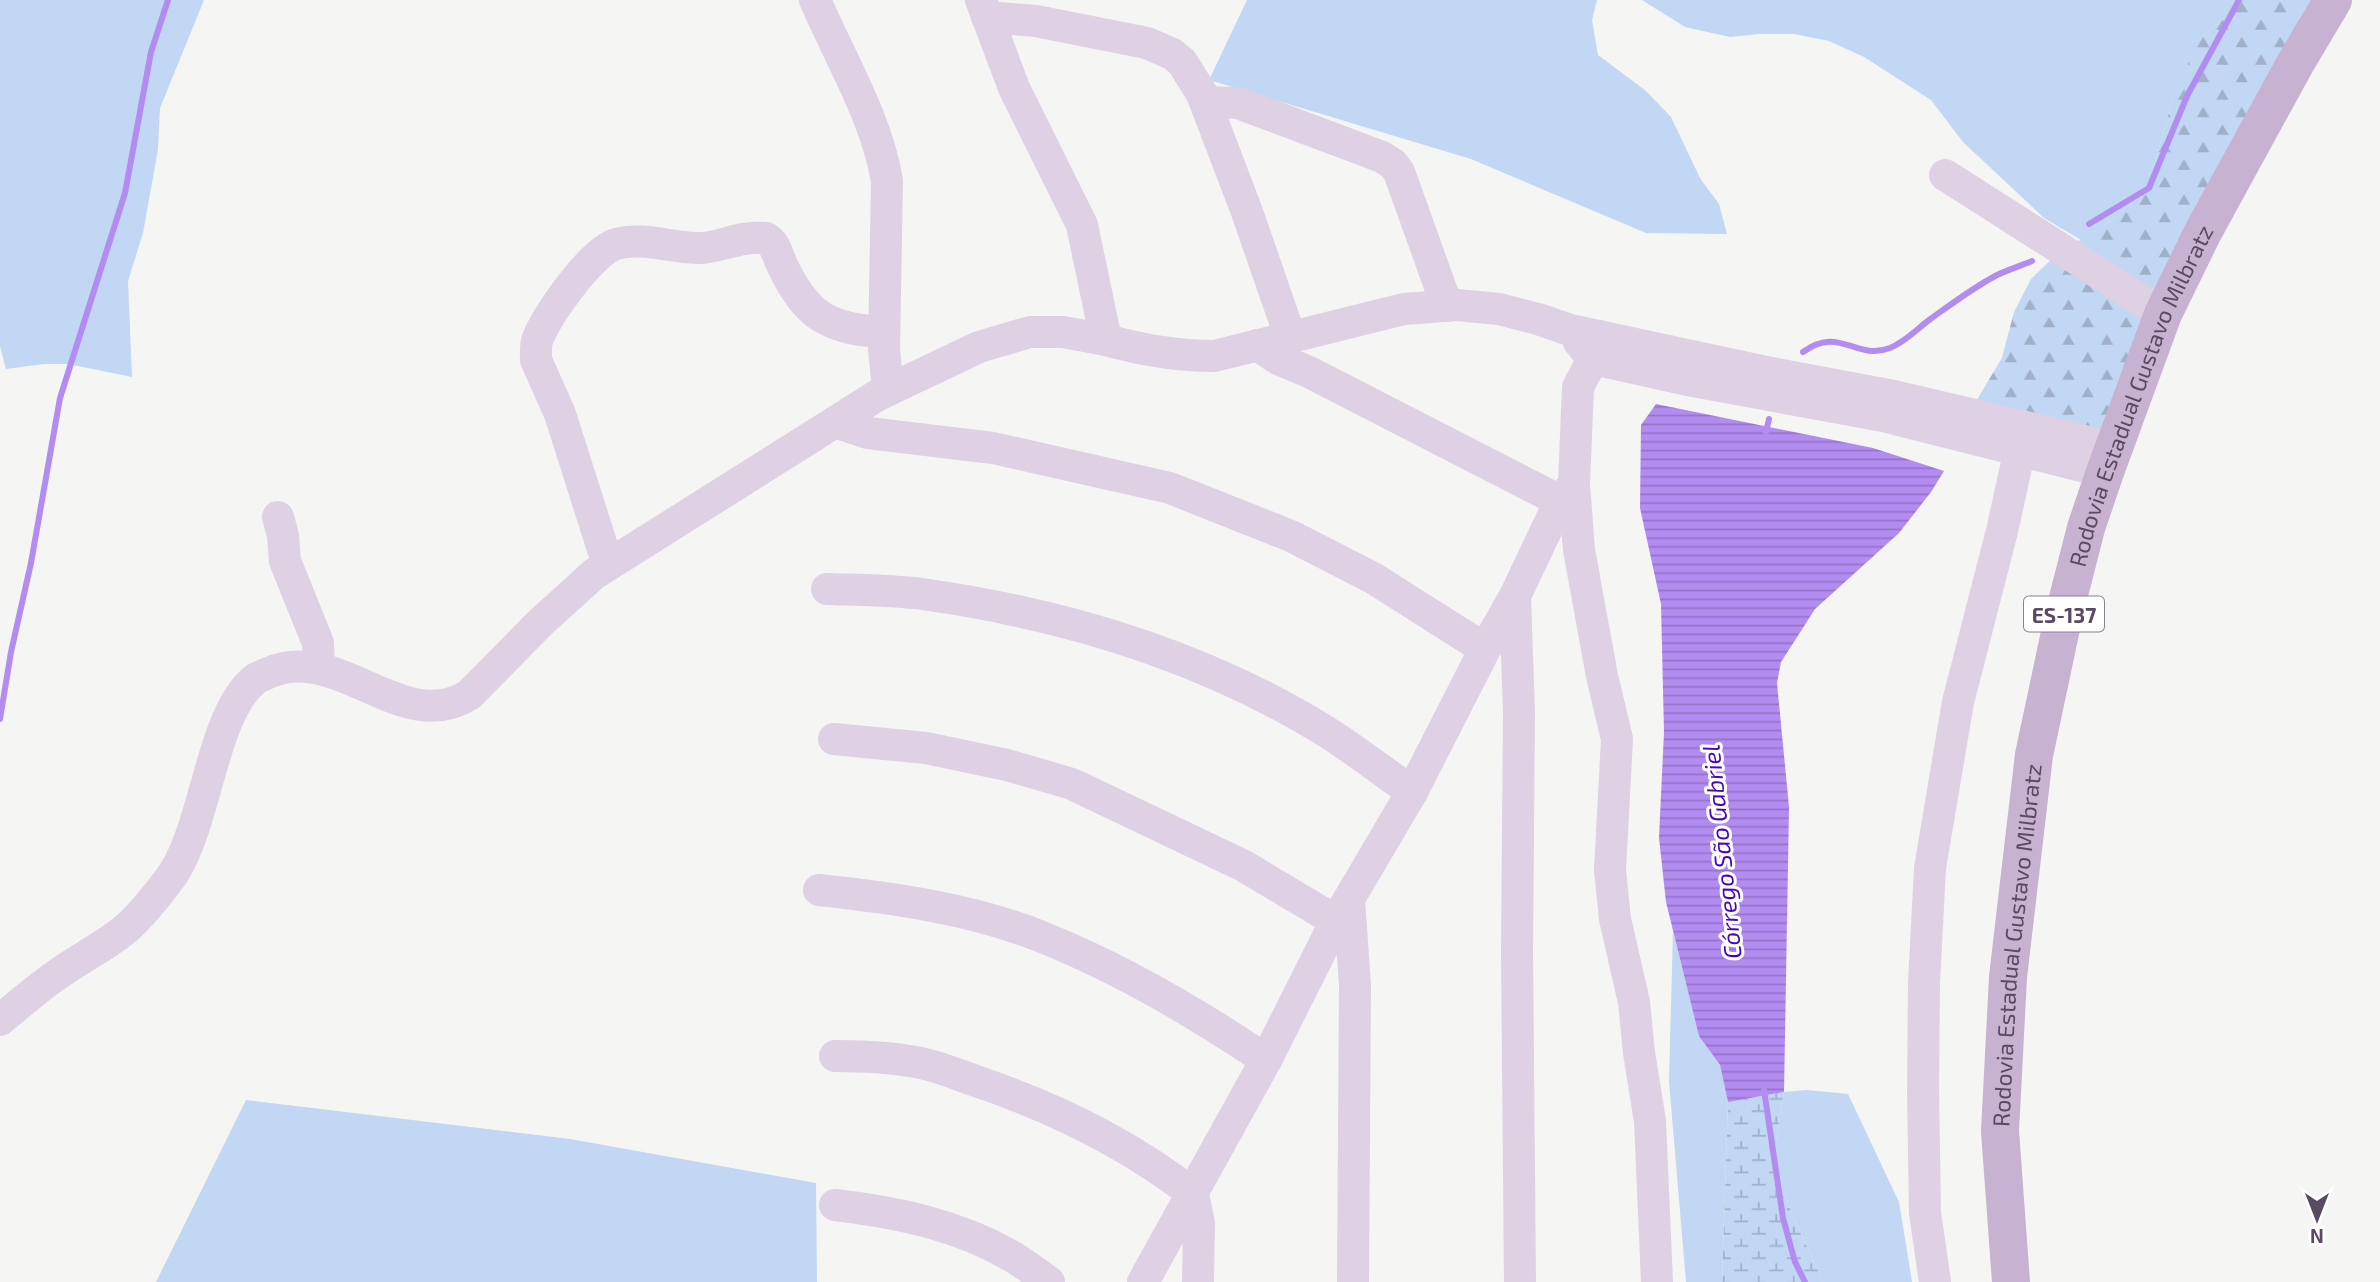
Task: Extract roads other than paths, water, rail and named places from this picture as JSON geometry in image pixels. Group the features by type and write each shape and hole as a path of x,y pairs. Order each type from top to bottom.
{"main road":[{"name":"Rodovia Estadual Gustavo Milbratz","path":"2011,1282 2000,1131 2008,977 2034,755 2061,626 2086,528 2163,314 2203,232 2333,0"}],"street":[{"path":"814,0 875,133 887,181 884,332 888,390"},
{"path":"984,8 1147,43 1172,54 1182,62 1205,102 1290,336"},
{"path":"984,8 1014,88 1082,225 1106,340"},
{"path":"1205,102 1238,103 1367,150 1393,164 1399,172 1447,306"},
{"path":"1945,175 2163,314"},
{"path":"608,565 560,414 537,360 536,350 537,340 556,306 593,259 606,248 618,243 633,242 705,248 744,238 766,238 775,247 792,284 811,308 829,323 855,330 884,332"},
{"path":"0,1020 56,975 128,927 173,873 193,833 224,729 237,702 255,679 281,667 307,666 319,668 397,699 426,706 443,707 457,703 469,695 549,614 594,574 888,390 979,347 1030,332 1063,332 1142,350 1188,356 1214,356 1404,310 1457,305 1499,310 1538,319 1587,342 1687,380 1883,416 2020,449 2110,460"},
{"path":"1587,342 1894,396 2110,460"},
{"path":"1587,342 1578,387 1567,492 1602,676 1617,739 1610,870 1615,919 1634,1002 1650,1121 1657,1282"},
{"path":"1257,345 1278,359 1567,492"},
{"path":"835,422 868,433 993,448 1170,488 1303,542 1373,578 1485,649"},
{"path":"1935,1282 1925,1213 1923,1090 1924,983 1930,868 1958,702 2020,449"},
{"path":"1143,1282 1266,1059 1342,911 1412,792 1567,492"},
{"path":"278,517 285,561 318,643 319,668"},
{"path":"827,589 920,594 1004,609 1088,628 1174,657 1258,694 1330,734 1412,792"},
{"path":"1515,596 1519,712 1517,964 1520,1282"},
{"path":"834,739 926,748 1007,765 1072,784 1342,911"},
{"path":"819,890 866,895 959,912 1041,936 1115,970 1184,1007 1266,1059"},
{"path":"1342,911 1356,985 1353,1282"},
{"path":"835,1056 875,1056 927,1064 1011,1093 1107,1138 1164,1171 1193,1194 1199,1223 1198,1282"},
{"path":"835,1205 878,1210 952,1228 1012,1256 1049,1282"}],"water":[{"path":"1656,404 1873,448 1944,471 1899,533 1815,609 1781,662 1777,683 1789,807 1784,1092 1728,1102 1720,1065 1699,1036 1666,902 1659,838 1664,732 1661,604 1640,508 1641,425"}],"waterway":[{"path":"0,719 60,398 125,193 151,52 168,0"},
{"name":"Córrego São Gabriel","path":"2089,224 2149,188 2187,96 2239,0"},
{"name":"Córrego São Gabriel","path":"1803,352 1827,342 1838,342 1867,350 1890,348 1980,285 2032,261"},
{"name":"Córrego São Gabriel","path":"1766,432 1769,419"},
{"name":"Córrego São Gabriel","path":"1764,1090 1783,1218 1795,1262 1805,1282"}]}
